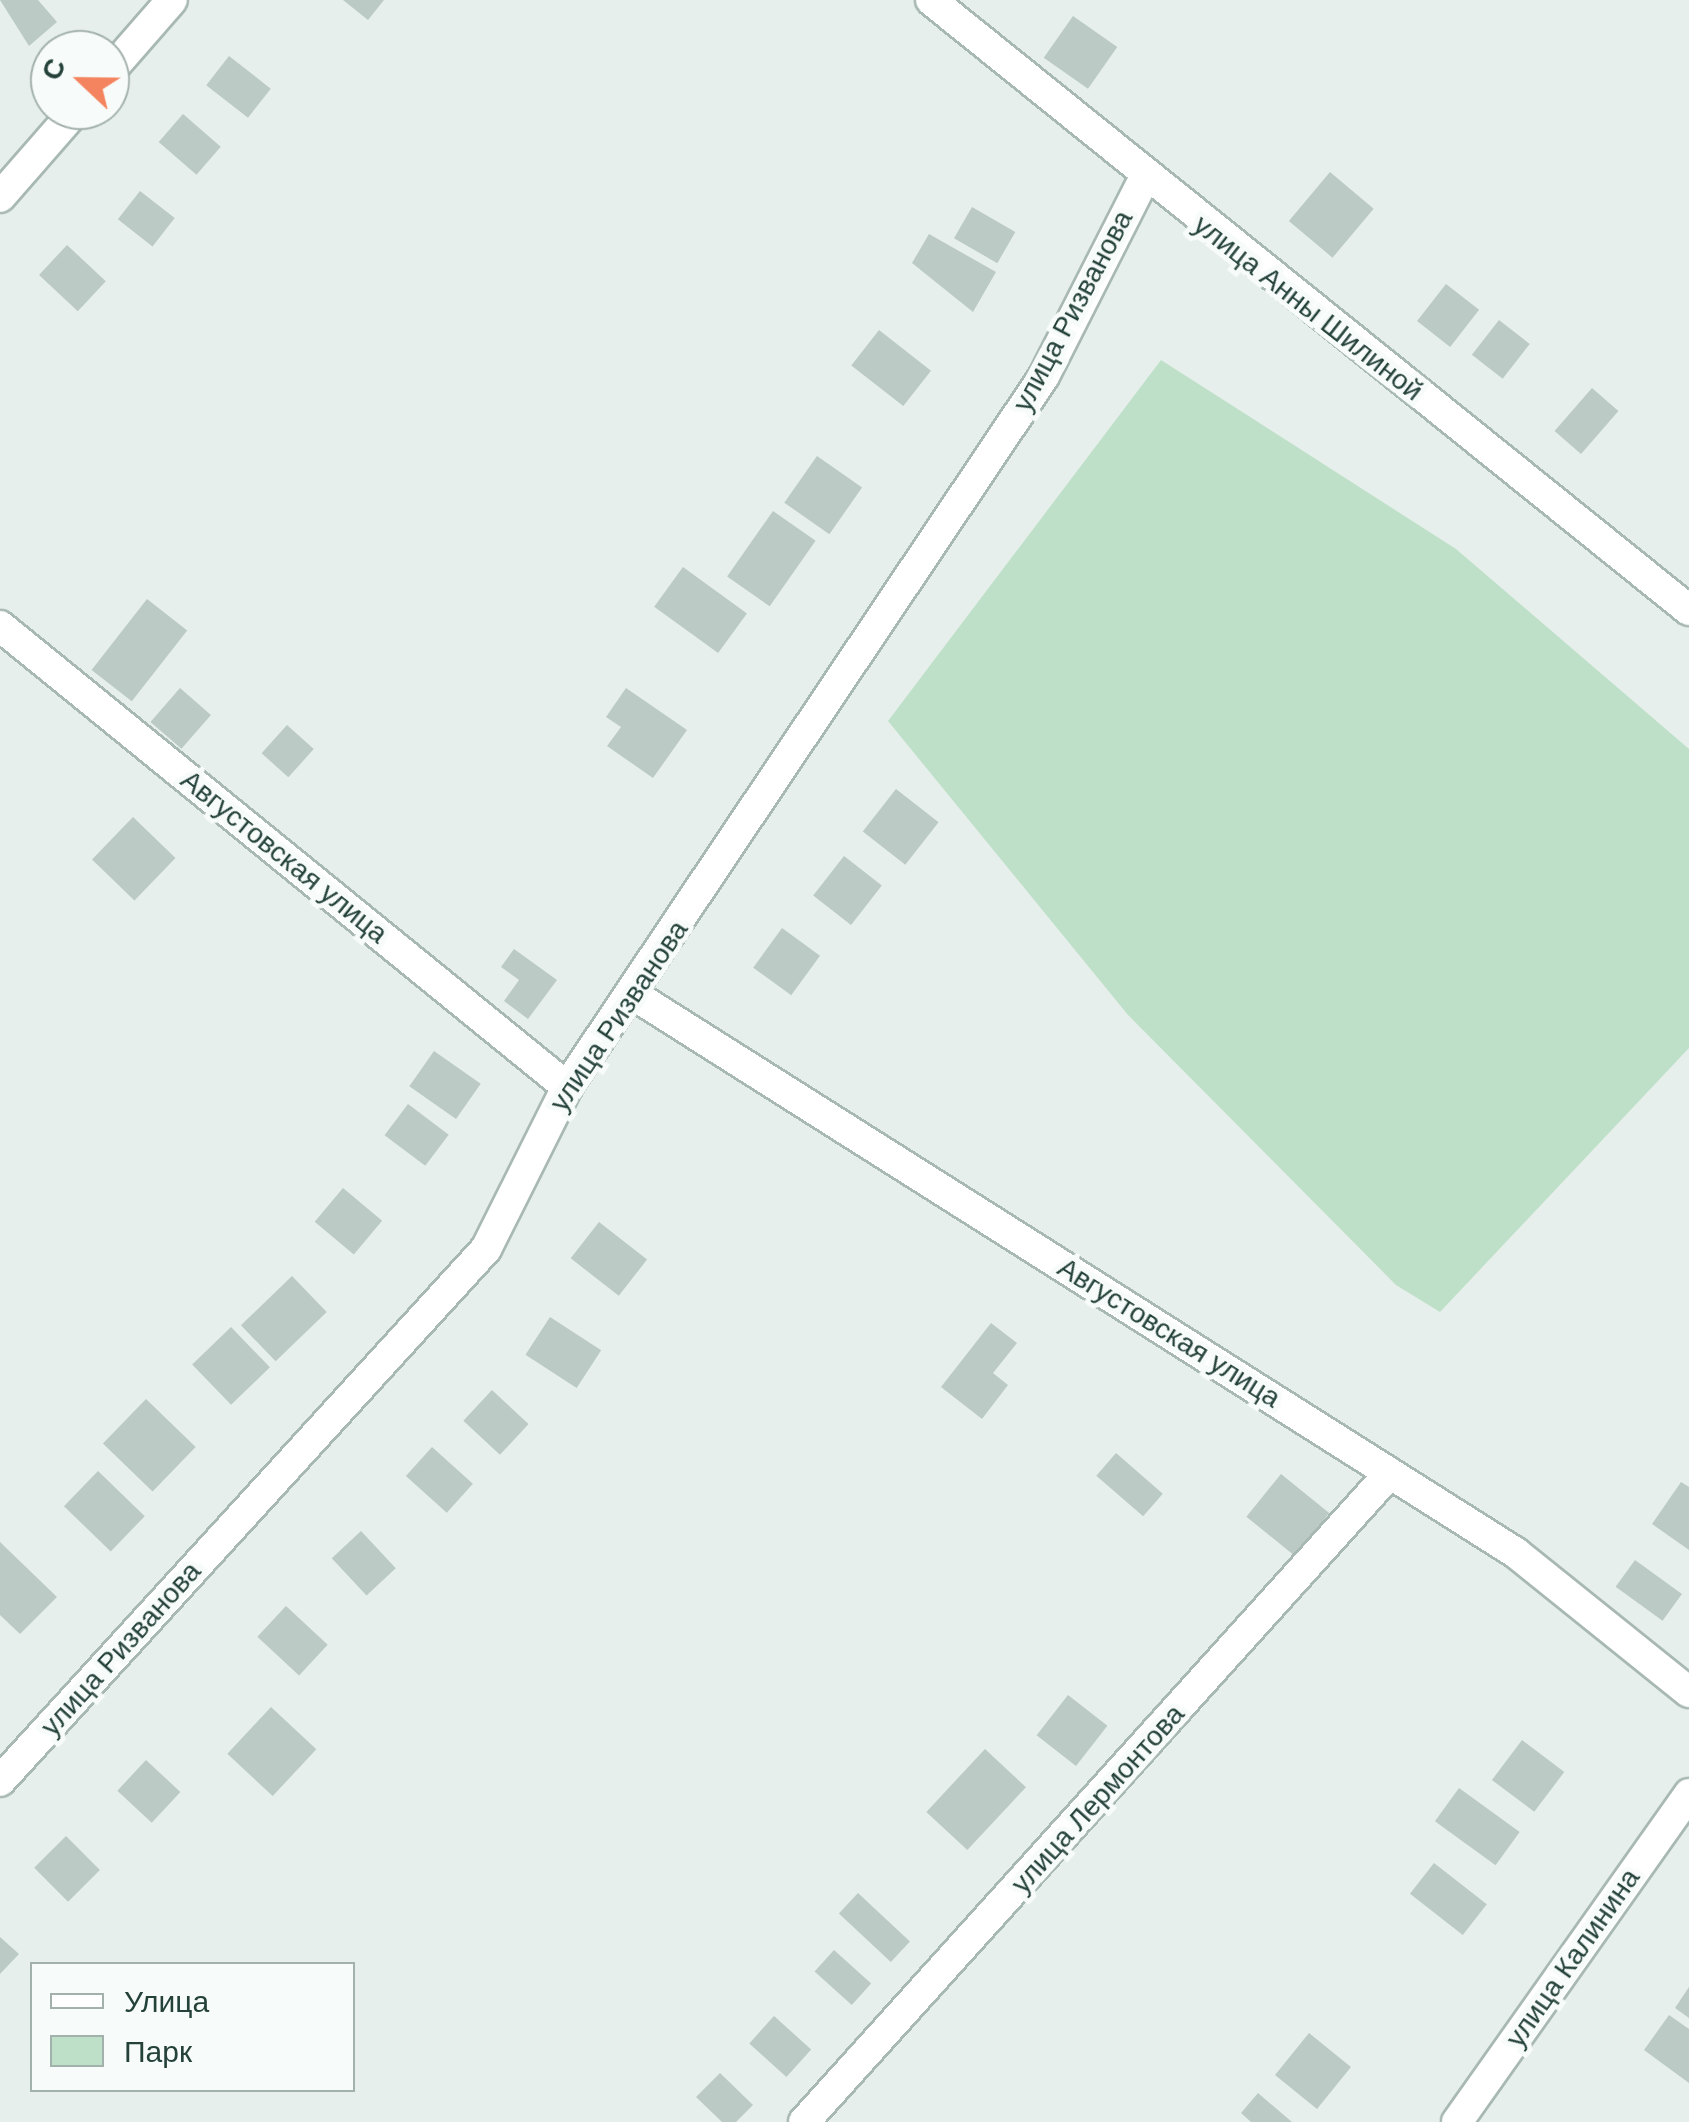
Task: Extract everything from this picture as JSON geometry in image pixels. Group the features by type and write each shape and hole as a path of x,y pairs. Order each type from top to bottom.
{"street":[{"path":"130,48 172,0"},
{"name":"улица Анны Шилиной","path":"932,0 1144,179 1689,610"},
{"path":"0,197 59,130"},
{"name":"улица Ризванова","path":"0,1782 486,1249 567,1086 634,995 1044,376 1144,179"},
{"name":"Августовская улица","path":"0,626 567,1086"},
{"name":"Августовская улица","path":"634,995 1516,1554 1689,1692"},
{"name":"улица Лермонтова","path":"804,2122 1390,1474"},
{"name":"улица Калинина","path":"1458,2122 1689,1794"}],"green space":[{"path":"1161,360 1456,549 1689,749 1689,1048 1440,1312 1396,1285 1128,1015 888,721"}],"building":[{"path":"0,0 38,0 57,22 48,30 30,30 29,46"},
{"path":"343,0 384,0 368,20"},
{"path":"1073,16 1117,47 1088,89 1044,58"},
{"path":"229,56 271,89 248,118 206,85"},
{"path":"183,114 221,147 196,175 159,142"},
{"path":"1330,172 1374,209 1333,258 1289,221"},
{"path":"140,191 175,218 153,246 118,219"},
{"path":"972,207 1015,232 997,263 954,238"},
{"path":"929,234 996,272 973,312 912,263"},
{"path":"67,245 106,281 78,311 39,275"},
{"path":"1446,284 1479,310 1450,347 1417,321"},
{"path":"1499,320 1530,344 1503,379 1472,355"},
{"path":"879,330 931,371 903,406 851,365"},
{"path":"1592,388 1618,411 1581,454 1555,431"},
{"path":"817,456 862,488 829,534 784,503"},
{"path":"773,511 816,541 770,606 727,577"},
{"path":"683,567 747,613 718,653 654,607"},
{"path":"147,599 187,630 132,701 92,670"},
{"path":"180,688 211,715 181,749 150,722"},
{"path":"626,688 687,730 653,778 607,746 621,727 606,717"},
{"path":"287,725 314,749 288,777 262,753"},
{"path":"896,789 939,822 905,865 863,832"},
{"path":"133,817 175,858 134,900 92,859"},
{"path":"844,856 882,886 851,925 813,895"},
{"path":"782,928 820,956 791,995 753,968"},
{"path":"514,949 557,980 528,1019 504,1001 519,980 501,967"},
{"path":"434,1051 481,1084 456,1119 409,1086"},
{"path":"408,1104 449,1135 425,1166 385,1135"},
{"path":"343,1188 382,1221 354,1254 315,1222"},
{"path":"599,1222 647,1260 619,1296 571,1258"},
{"path":"292,1276 327,1312 276,1361 241,1325"},
{"path":"550,1317 601,1350 577,1388 525,1355"},
{"path":"991,1323 1017,1343 993,1373 1008,1385 982,1419 941,1387"},
{"path":"231,1327 270,1367 231,1405 192,1365"},
{"path":"492,1390 529,1424 500,1455 463,1421"},
{"path":"146,1399 196,1447 153,1492 103,1444"},
{"path":"432,1447 473,1484 447,1513 406,1476"},
{"path":"1116,1453 1163,1494 1143,1516 1096,1476"},
{"path":"98,1471 145,1516 111,1551 64,1506"},
{"path":"1281,1474 1329,1513 1295,1556 1246,1517"},
{"path":"1681,1482 1689,1487 1689,1550 1652,1524"},
{"path":"361,1531 396,1568 367,1596 332,1558"},
{"path":"0,1542 57,1597 20,1634 0,1615"},
{"path":"1635,1560 1682,1594 1663,1621 1616,1587"},
{"path":"286,1606 328,1645 299,1676 257,1637"},
{"path":"1068,1695 1107,1726 1076,1766 1037,1735"},
{"path":"271,1707 316,1749 273,1796 227,1754"},
{"path":"1522,1740 1564,1772 1534,1812 1492,1780"},
{"path":"985,1749 1026,1787 967,1850 926,1812"},
{"path":"146,1760 180,1792 152,1823 117,1791"},
{"path":"1459,1788 1520,1832 1496,1865 1435,1821"},
{"path":"66,1836 100,1870 68,1902 34,1868"},
{"path":"1434,1863 1487,1904 1463,1935 1410,1894"},
{"path":"858,1893 910,1941 891,1962 839,1913"},
{"path":"0,1937 19,1954 0,1974"},
{"path":"834,1950 871,1983 852,2005 815,1972"},
{"path":"1689,1987 1689,2018 1675,2008"},
{"path":"1669,2015 1689,2029 1689,2083 1644,2050"},
{"path":"774,2016 811,2049 786,2077 749,2043"},
{"path":"1309,2033 1351,2067 1317,2109 1275,2075"},
{"path":"720,2073 753,2105 736,2122 722,2122 696,2097"},
{"path":"1258,2093 1292,2122 1251,2122 1241,2113"}]}
